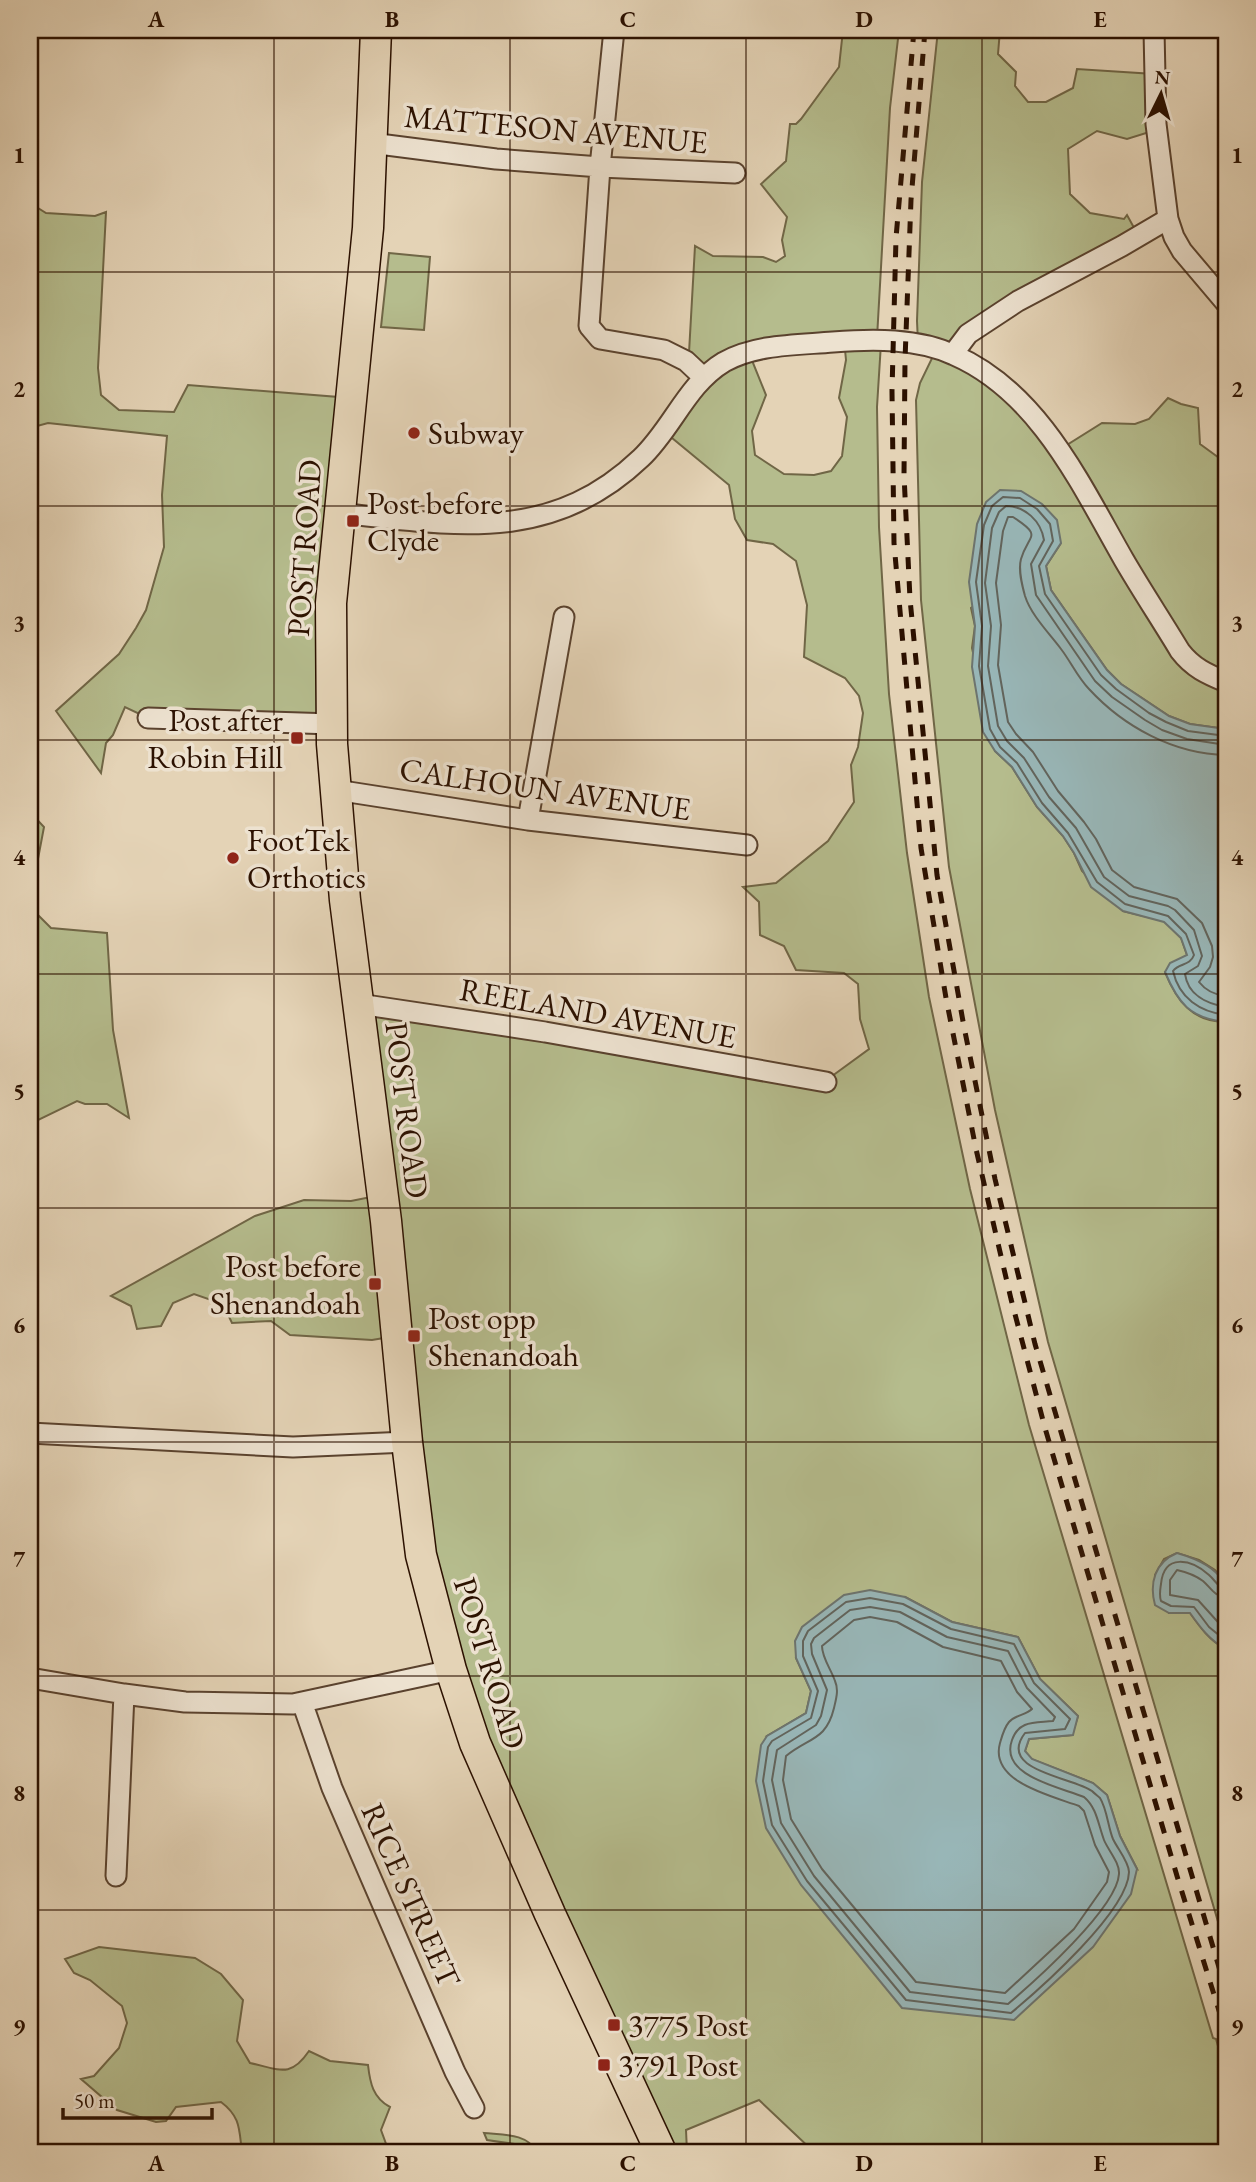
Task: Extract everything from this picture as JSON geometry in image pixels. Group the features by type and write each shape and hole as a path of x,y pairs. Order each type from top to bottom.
{"main road":[{"name":"POST ROAD","path":"376,30 368,228 331,603 333,724 345,900 386,1221 407,1443 421,1555 451,1670 480,1755 550,1914 661,2152"}],"street":[{"path":"614,30 600,167 589,326 600,339 664,350 685,361 703,377"},
{"path":"1154,30 1156,124 1168,219 1182,251 1226,303"},
{"name":"MATTESON AVENUE","path":"372,143 496,159 735,173"},
{"path":"953,354 968,334 1018,301 1168,219"},
{"path":"339,513 415,521 496,524 541,516 562,509 602,487 641,458 658,440 703,377 725,362 743,354 784,345 878,341 925,345 953,354 989,374 1024,407 1047,433 1094,504 1125,561 1188,662 1201,672 1226,682"},
{"path":"528,820 564,617"},
{"path":"148,718 333,724"},
{"name":"CALHOUN AVENUE","path":"336,790 528,820 747,845"},
{"name":"REELAND AVENUE","path":"359,1004 545,1032 826,1082"},
{"path":"30,1433 293,1447 407,1443"},
{"path":"30,1678 185,1702 293,1704 451,1670"},
{"path":"116,1876 124,1694"},
{"name":"RICE STREET","path":"302,1702 332,1788 474,2108"}],"green space":[{"path":"843,30 899,30 890,108 877,338 881,343 877,407 879,527 889,694 907,853 929,997 970,1189 1029,1425 1226,2074 1226,2152 814,2152 759,2100 686,2130 687,2152 660,2152 453,1664 396,1336 372,1340 290,1335 271,1321 232,1323 223,1304 194,1294 173,1303 161,1326 137,1329 131,1306 111,1296 255,1216 304,1200 351,1201 381,1195 362,1002 828,1079 869,1049 860,1019 858,984 844,973 796,970 784,946 760,935 759,902 743,887 776,883 828,841 854,802 851,765 858,747 863,713 859,696 845,678 804,657 807,605 796,561 773,544 747,540 735,519 729,485 666,433 703,374 689,353 695,246 713,256 763,257 776,262 785,256 782,240 787,217 761,184 786,161 790,124 796,124 801,119 839,67","holes":["844,340 846,360 839,398 847,417 842,456 831,471 814,475 784,474 755,455 752,431 766,395 749,353","905,1597 952,1622 1018,1637 1040,1679 1078,1716 1072,1735 1029,1739 1025,1751 1031,1759 1093,1783 1107,1795 1120,1836 1137,1869 767,1736 806,1713 811,1691 796,1658"]},
{"path":"938,30 1000,30 998,54 1016,72 1015,86 1028,102 1046,102 1073,88 1077,69 1154,74 1159,129 1127,139 1097,131 1068,149 1070,194 1090,213 1124,219 1127,215 1138,235 955,352 1062,448 1102,423 1135,424 1149,419 1168,398 1198,408 1200,444 1226,463 1226,729 1190,724 1169,716 1121,684 1107,670 1051,590 1046,566 1061,543 971,608 975,626 972,648 995,751 1012,767 1037,807 1063,836 1082,871 1123,911 1164,921 1181,938 1187,955 1165,972 1181,1001 1195,1014 1226,1022 1226,1584 1215,1570 1199,1560 1177,1553 1164,1559 1155,1575 1169,1613 1190,1613 1210,1638 1226,1649 1226,1949 1048,1342 995,1110 949,867 921,600 916,400 920,383 936,350 918,343 917,321 922,182"},
{"path":"30,203 46,213 95,216 106,212 98,368 101,395 119,410 174,412 188,385 351,398 333,720 148,718 125,707 113,735 106,743 101,773 56,711 119,654 146,610 164,547 162,495 167,436 48,423 30,428"},
{"path":"389,253 430,257 424,330 381,327"},
{"path":"30,812 44,827 30,901"},
{"path":"30,907 51,928 107,933 113,1030 129,1118 107,1104 85,1104 77,1101 30,1124"},
{"path":"99,1947 195,1958 221,1974 243,2000 237,2041 250,2063 290,2069 309,2051 330,2061 368,2065 373,2089 390,2107 381,2130 389,2152 242,2152 236,2119 221,2102 176,2107 166,2121 156,2122 117,2110 81,2079 94,2076 119,2048 127,2023 122,2006 90,1980 74,1973 65,1959"},
{"path":"484,2133 521,2138 537,2152 525,2152 521,2145 487,2140"}],"water":[{"path":"1000,490 1021,491 1042,504 1057,520 1061,543 1046,566 1051,590 1107,670 1121,684 1169,716 1190,724 1226,729 1225,1022 1194,1013 1180,1000 1165,972 1170,963 1187,955 1181,938 1164,922 1123,911 1091,887 1063,836 1037,807 1012,767 995,751 983,732 972,667 975,626 969,582 977,524 986,502"},
{"path":"1177,1553 1197,1560 1220,1577 1227,1599 1226,1649 1210,1638 1190,1613 1169,1613 1155,1605 1153,1589 1156,1574 1163,1562"},
{"path":"870,1590 905,1597 952,1622 1018,1637 1040,1679 1078,1716 1073,1735 1029,1739 1025,1751 1032,1759 1093,1783 1107,1795 1120,1836 1137,1869 1131,1894 1093,1947 1014,2020 902,2008 801,1885 766,1828 756,1781 761,1745 767,1736 806,1713 811,1691 796,1658 795,1641 802,1627 844,1595"}],"railway":[{"path":"914,30 896,238 892,391 894,543 921,848 946,998 976,1149 1011,1299 1045,1428 1226,2033"},
{"path":"925,30 911,200 904,475 910,599 937,875 995,1179 1035,1344 1226,1991"}],"place":[{"name":"Subway","path":"414,433"},
{"name":"Post before Clyde","path":"353,521"},
{"name":"Post after Robin Hill","path":"297,738"},
{"name":"FootTek Orthotics","path":"233,858"},
{"name":"Post before Shenandoah","path":"375,1284"},
{"name":"Post opp Shenandoah","path":"414,1336"},
{"name":"3775 Post","path":"614,2025"},
{"name":"3791 Post","path":"604,2065"}]}
